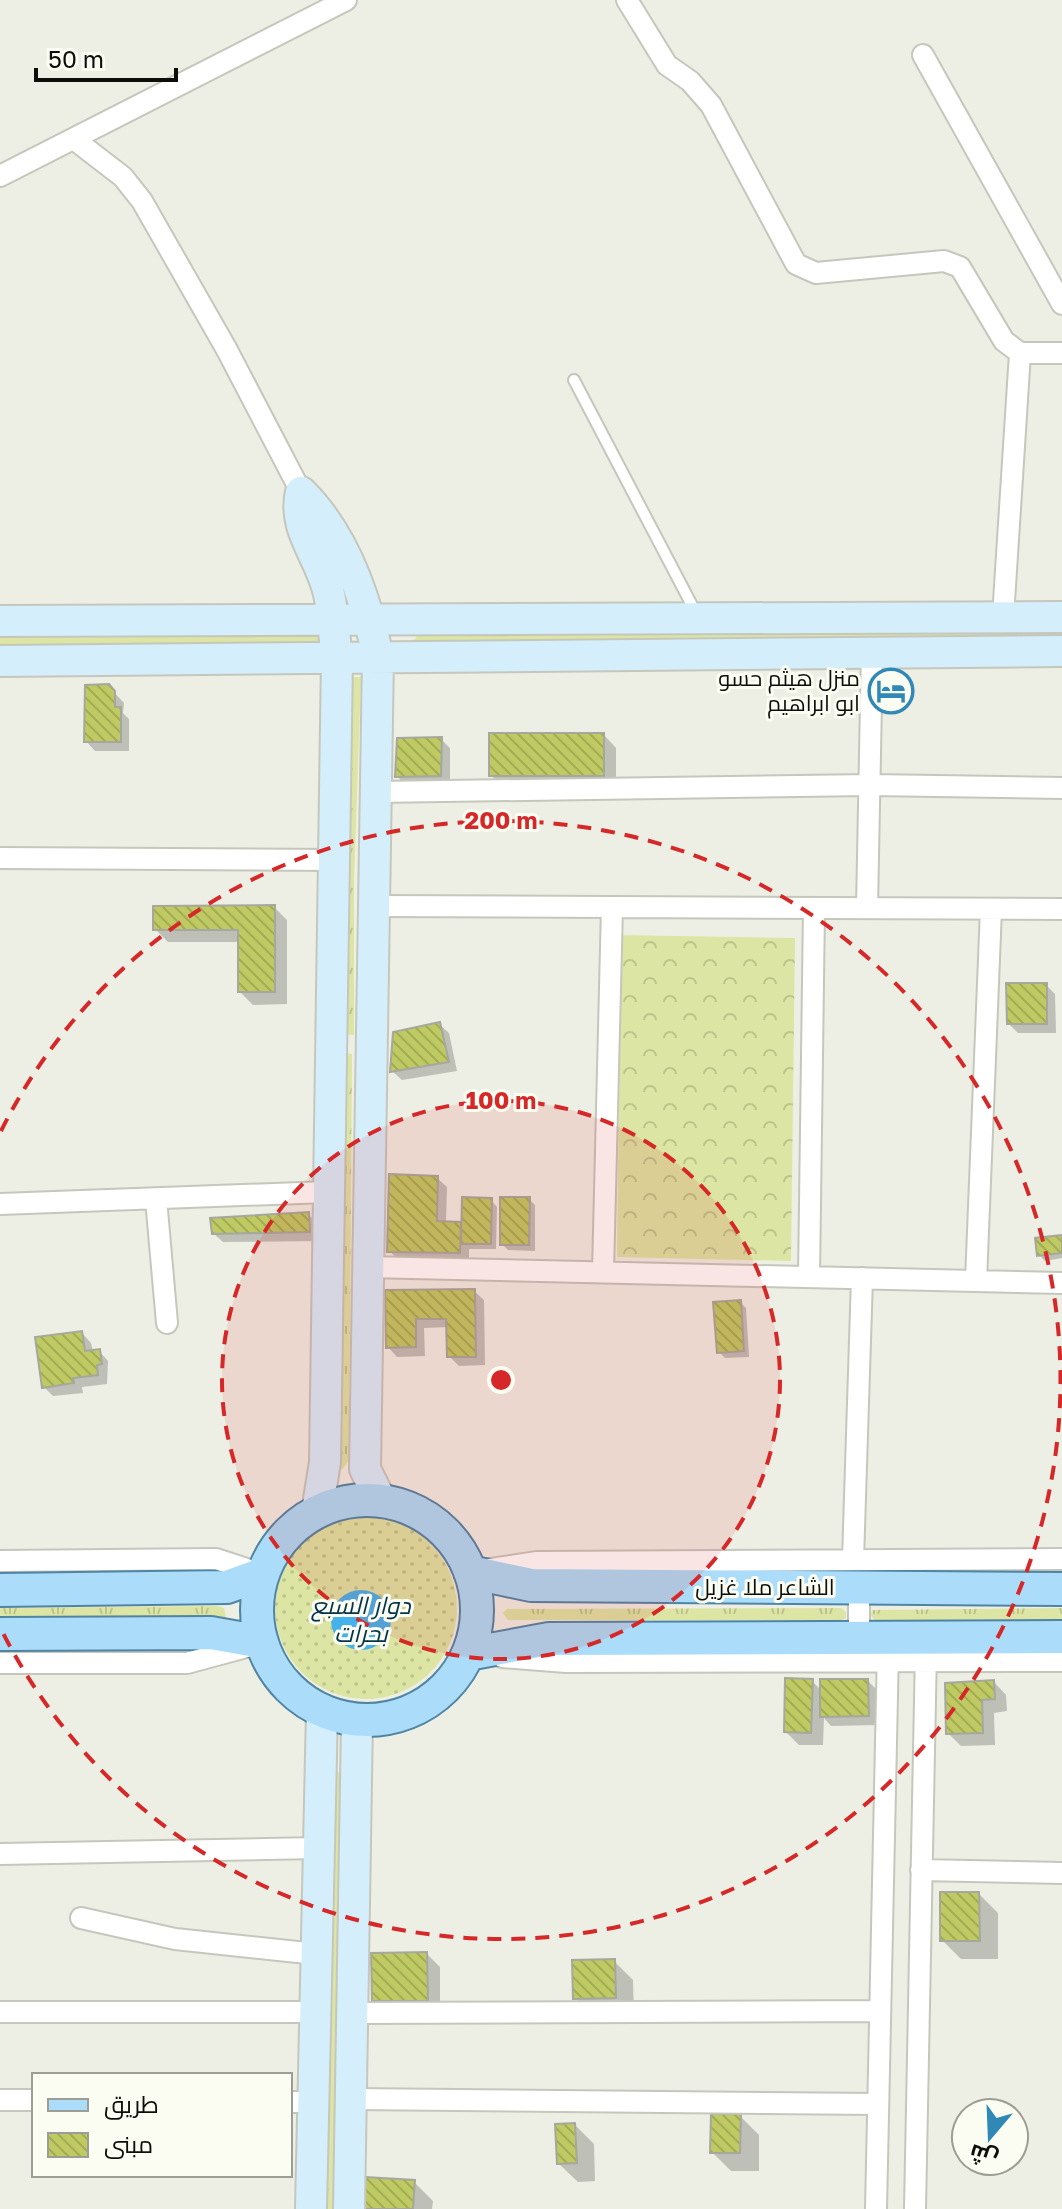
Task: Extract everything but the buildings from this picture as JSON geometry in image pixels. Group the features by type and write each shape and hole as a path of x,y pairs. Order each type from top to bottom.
{"main road":[{"path":"301,492 314,505 334,537 364,596 378,657 365,1469 381,1501"},
{"path":"301,492 297,508 303,532 329,591 337,657 325,1462 317,1512"},
{"path":"2,616 333,619 1062,617"},
{"path":"0,661 1062,651"},
{"path":"330,1042 371,1044"},
{"path":"348,1501 381,1501 410,1509 436,1524 456,1546 470,1572 477,1601 476,1627 468,1654 454,1678 435,1697 411,1711 385,1719 357,1720 322,1710 296,1694 275,1671 262,1642 257,1597 263,1574 275,1549 294,1528 317,1512 348,1501"},
{"name":"الشاعر ملا غزيل","path":"470,1572 531,1585 856,1574 1062,1589"},
{"path":"0,1590 227,1587 263,1574"},
{"path":"0,1634 211,1633 262,1642"},
{"path":"468,1654 549,1639 879,1645 926,1649 1062,1637"},
{"path":"311,2209 301,2102 314,2012 322,1710"},
{"path":"349,2209 357,1720"}],"street":[{"path":"0,176 346,0"},
{"path":"627,0 667,65 690,81 711,105 796,264 816,273 944,261 960,267 1004,341 1020,353 1062,353"},
{"path":"923,55 1062,304"},
{"path":"75,140 123,177 142,201 227,350 301,492"},
{"path":"1003,617 1020,353"},
{"path":"867,908 872,651"},
{"path":"376,792 870,785 1062,788"},
{"path":"0,858 333,860"},
{"path":"374,906 1062,909"},
{"path":"603,1272 612,907"},
{"path":"809,1277 814,908"},
{"path":"976,1281 991,909"},
{"path":"0,1204 327,1192"},
{"path":"156,1199 167,1323"},
{"path":"367,1267 1062,1283"},
{"path":"862,1278 856,1574 879,1645 880,2011 876,2209"},
{"path":"0,1561 216,1559 263,1574"},
{"path":"856,1574 1062,1559"},
{"path":"0,1663 187,1663 262,1642"},
{"path":"915,2209 926,1649 1062,1661"},
{"path":"0,1854 318,1848"},
{"path":"921,1870 1062,1873"},
{"path":"81,1918 175,1939 316,1954"},
{"path":"352,2013 880,2011"},
{"path":"0,2012 314,2012"},
{"path":"351,2099 878,2104"},
{"path":"0,2100 32,2100"}],"lane":[{"path":"574,380 699,619"}],"green space":[{"path":"1062,631 1062,642 419,644 414,640 419,634"},
{"path":"0,634 325,634 326,646 0,648"},
{"path":"349,677 361,677 354,881 354,1035 344,1034"},
{"path":"621,935 795,938 791,1261 617,1257"},
{"path":"339,1053 352,1054 349,1460 342,1470 336,1455"},
{"path":"366,1517 401,1524 417,1532 430,1544 442,1557 450,1573 457,1608 450,1643 442,1659 430,1672 417,1684 401,1692 366,1699 331,1692 315,1684 302,1672 290,1659 282,1643 275,1608 282,1573 290,1557 302,1544 315,1532 331,1524"},
{"path":"0,1608 224,1608 226,1617 0,1620"},
{"path":"841,1608 846,1612 846,1618 841,1620 508,1620 503,1613 507,1609"},
{"path":"1062,1608 1062,1620 875,1621 870,1614 873,1610"},
{"path":"334,1767 340,1774 333,2209 323,2209"}],"water":[{"name":"دوار السبع بحرات","path":"361,1590 373,1592 382,1599 389,1608 389,1632 382,1641 373,1648 361,1650 349,1648 340,1641 333,1632 331,1620 333,1608 340,1599 349,1592"}],"place":[{"name":"منزل هيثم حسو ابو ابراهيم","path":"891,691"}]}
